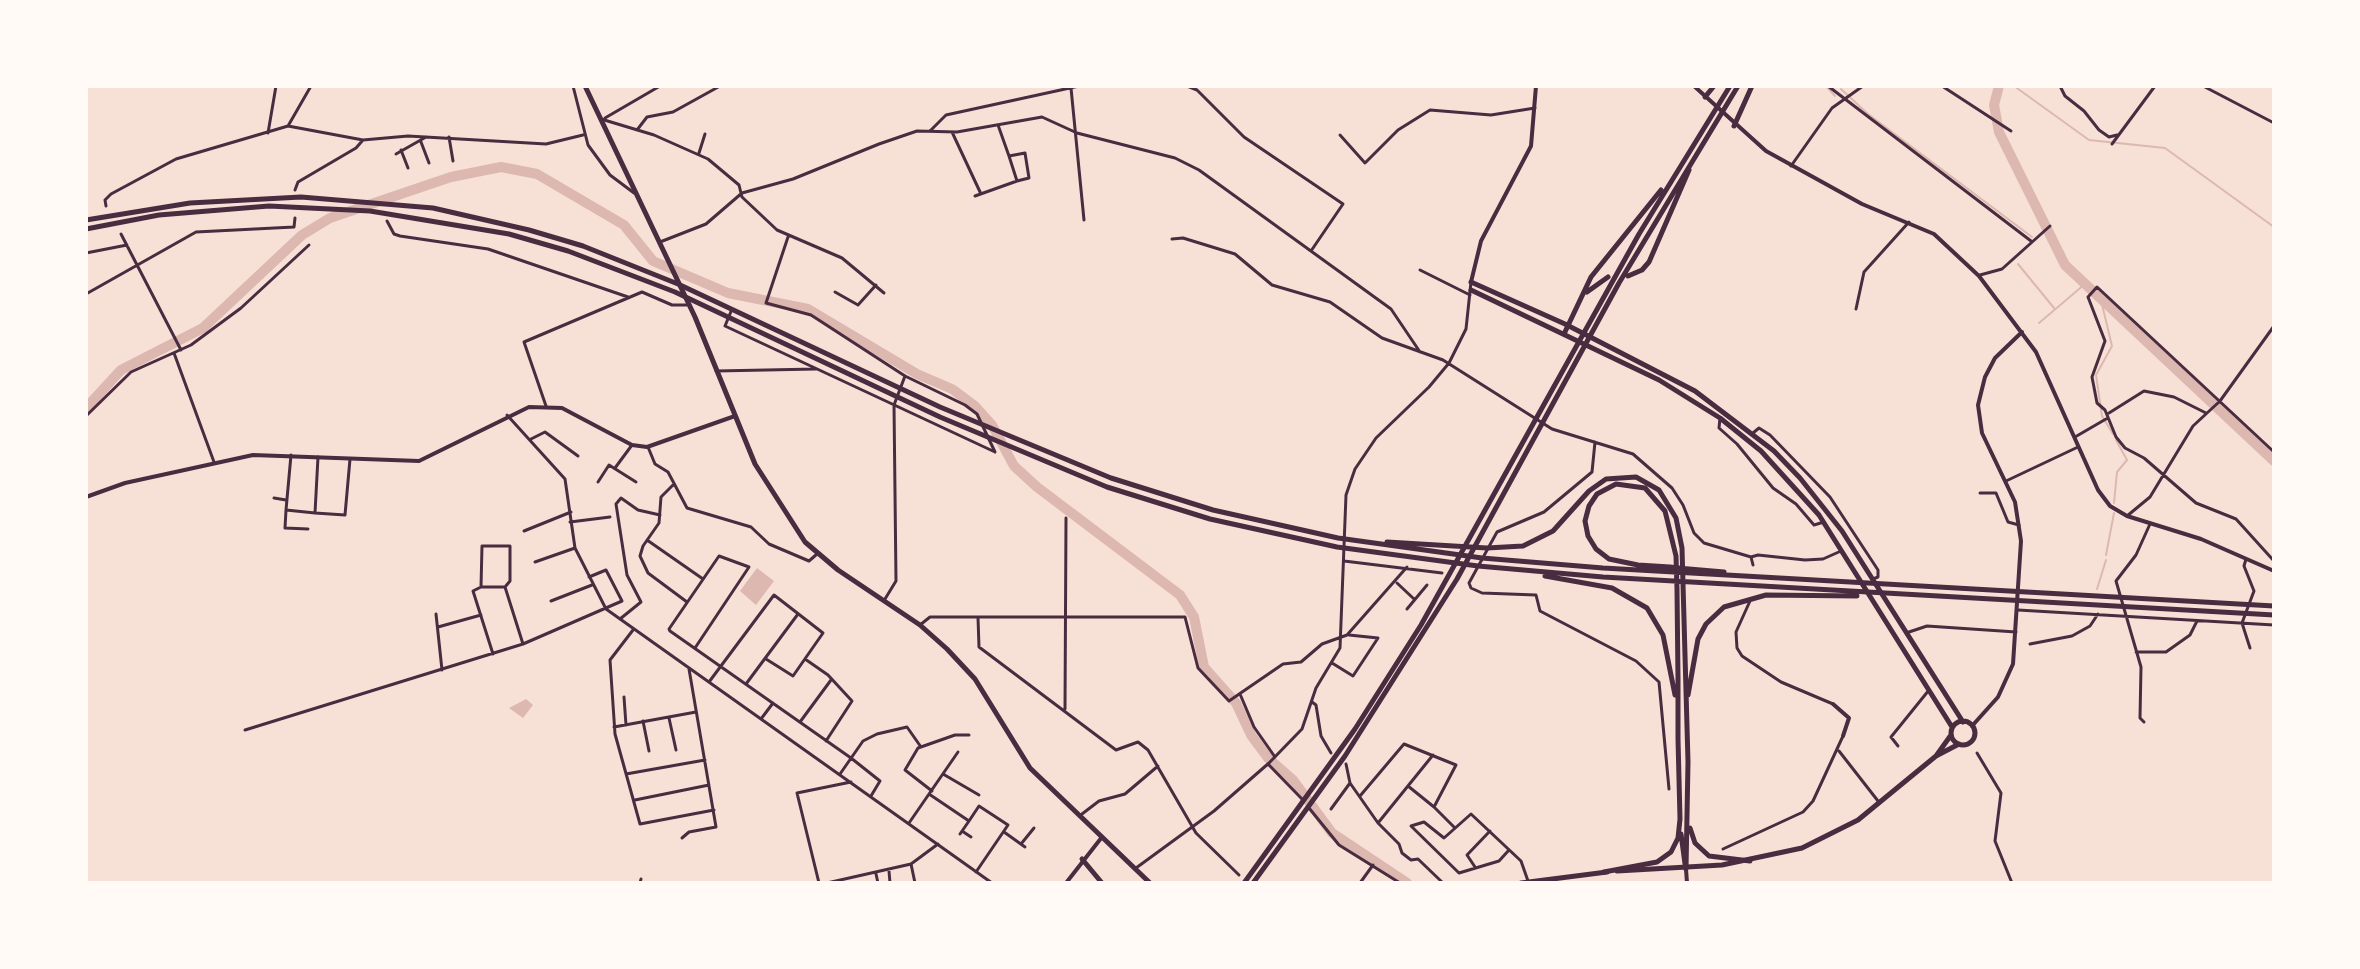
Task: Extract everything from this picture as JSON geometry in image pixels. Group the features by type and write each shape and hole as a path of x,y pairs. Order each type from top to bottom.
{"main road":[{"path":"585,86 690,305 755,464 788,518 817,554 920,625 967,670 1030,768 1150,883"},
{"path":"1536,86 1531,146 1481,241 1471,282 1568,326 1695,391 1753,433 1811,491 1873,579 1963,722 1972,726"},
{"path":"1694,86 1734,126 1791,166 1862,204 1934,234 1979,276 2022,332 2043,367 2104,500 2127,516 2201,539 2246,559 2274,567"},
{"path":"1705,97 1714,86"},
{"path":"1253,883 1313,796 1449,578 1730,86"},
{"path":"1722,104 1738,86"},
{"path":"1734,126 1752,86"},
{"path":"1628,276 1638,273 1649,262 1711,122"},
{"path":"1564,334 1591,277 1649,208 1711,122"},
{"path":"86,220 221,200 354,199 407,205 529,230 631,264 1044,452 1158,494 1338,538 1482,558 1778,579 2274,606"},
{"path":"86,229 191,212 269,206 391,213 509,234 627,273 720,312 984,437 1155,503 1266,533 1383,554 1601,586 1635,598 1652,613 1663,635 1678,712"},
{"path":"1582,299 1594,284 1608,277"},
{"path":"1470,293 1621,359 1720,418 1774,463 1824,522 1843,550 1952,727 1951,735 1936,756"},
{"path":"1604,872 1686,869 1750,861 1821,840 1880,804 1936,756 1971,741 1972,726 2008,681 2018,610 2021,525 2006,481 1982,433 1978,405 1985,377 1995,358 2022,332"},
{"path":"86,497 125,483 253,455 419,461 507,415 529,407 546,406 572,413 632,445 647,447 735,416"},
{"path":"1338,538 1487,548 1523,546 1546,536 1606,479 1630,475 1654,485 1669,503 1681,537 1686,712 1684,819 1676,843 1662,860 1604,872 1524,882"},
{"path":"1670,570 1626,564 1596,549 1588,536 1585,521 1597,494 1616,484 1638,485 1656,498 1668,520 1676,556 1678,712 1687,883"},
{"path":"1478,566 1862,594 2274,615"},
{"path":"1686,712 1698,639 1706,624 1724,607 1766,595 1862,594"},
{"path":"1833,704 1849,718 1843,736"},
{"path":"1952,727 1963,722"},
{"path":"1951,735 1959,744"},
{"path":"1244,883 1305,808"},
{"path":"1684,819 1695,843 1703,852 1723,860 1750,861"},
{"path":"1066,883 1102,837"},
{"path":"1082,859 1102,883"}],"street":[{"path":"268,133 276,86"},
{"path":"288,126 311,86"},
{"path":"573,86 583,135 610,175 636,194"},
{"path":"603,118 660,86"},
{"path":"637,130 647,117 673,112 720,86"},
{"path":"930,131 946,115 1079,86"},
{"path":"1187,86 1197,90 1244,137 1343,204 1311,251"},
{"path":"1828,86 1841,99 2031,241"},
{"path":"1791,166 1817,125 1841,99 1863,86"},
{"path":"1942,86 1989,120 2011,131"},
{"path":"2060,86 2065,96 2084,111 2099,130 2109,137 2116,136"},
{"path":"2112,144 2155,86"},
{"path":"2203,86 2273,121"},
{"path":"1071,88 1084,220"},
{"path":"1340,135 1365,163 1398,130 1430,110 1491,115 1535,108"},
{"path":"660,242 706,224 742,193 793,179 879,144 930,131 952,132 1042,117 1056,120 1077,133 1183,161 1391,309 1420,352"},
{"path":"603,118 698,153 739,185 742,193 788,237 842,258 884,293"},
{"path":"998,125 1017,181"},
{"path":"106,206 105,200 111,194 176,159 288,126 363,140 388,135 546,144 583,135"},
{"path":"952,132 981,194"},
{"path":"698,153 705,134"},
{"path":"396,154 426,137"},
{"path":"449,137 453,161"},
{"path":"295,190 298,182 356,148 363,140"},
{"path":"421,142 429,163"},
{"path":"401,150 408,168"},
{"path":"975,196 1029,178 1025,153 1009,156"},
{"path":"86,294 196,232 294,227 295,218"},
{"path":"387,221 394,234 400,236 488,249 628,297"},
{"path":"1856,309 1864,272 1909,222"},
{"path":"1979,276 2002,269 2049,226"},
{"path":"121,234 181,350"},
{"path":"546,406 524,342 642,292 672,305 690,305 709,299 732,309 725,326 995,452 977,414 905,376 811,315 766,303 788,237"},
{"path":"1172,239 1183,238 1235,254 1272,285 1337,306 1382,338 1449,363 1552,429 1633,454 1662,478 1683,505 1694,533 1704,543 1751,557 1817,560 1843,550"},
{"path":"86,253 127,245"},
{"path":"86,416 131,372 181,350 241,308 309,245"},
{"path":"1420,270 1470,293"},
{"path":"1136,868 1193,828 1269,764 1302,729 1311,702 1341,639 1346,495 1359,461 1376,438 1429,387 1449,363 1466,329 1471,282"},
{"path":"835,292 858,305 876,285"},
{"path":"2274,452 2097,287 2088,297 2104,332 2104,347 2092,377 2097,403 2125,448 2144,458 2196,503 2236,519 2274,567"},
{"path":"2127,516 2150,497 2160,475 2207,412 2220,401 2272,333 2274,326"},
{"path":"174,353 214,463"},
{"path":"716,371 820,369"},
{"path":"885,599 896,581 894,405 905,376"},
{"path":"2075,437 2144,391 2174,397 2207,412"},
{"path":"507,415 565,479 575,548 606,609 992,883"},
{"path":"1720,418 1719,428 1737,444 1773,488 1796,504 1814,525 1824,522"},
{"path":"1753,433 1759,428 1770,435 1830,497 1878,570 1878,577 1873,579"},
{"path":"531,439 545,432 578,456"},
{"path":"1595,441 1592,472 1544,512 1497,532 1469,583 1471,588 1482,593 1536,595 1540,611 1636,661 1659,682 1669,789"},
{"path":"614,469 632,445"},
{"path":"647,447 652,461 668,472 687,508 751,527 769,544 809,561 817,554"},
{"path":"2006,481 2079,447"},
{"path":"291,455 285,528 308,529"},
{"path":"315,513 318,457"},
{"path":"286,510 345,515 350,459"},
{"path":"598,482 609,465 636,482"},
{"path":"674,484 663,494 660,515 640,554 643,568 687,602"},
{"path":"1980,493 1996,493 2008,522 2021,525"},
{"path":"274,498 286,500"},
{"path":"619,620 641,602 627,575 616,504 621,498 638,510 660,515"},
{"path":"524,531 571,512"},
{"path":"570,522 610,517"},
{"path":"1065,709 1066,518"},
{"path":"2144,722 2140,718 2141,667 2116,581 2136,555 2150,524"},
{"path":"647,540 703,579"},
{"path":"481,587 482,546 510,546 510,581 505,587"},
{"path":"535,562 575,548"},
{"path":"695,648 750,569 722,554 669,629 695,648 721,667 851,758 880,781 871,796"},
{"path":"1751,557 1753,565"},
{"path":"2246,559 2244,566 2254,591 2242,623 2250,648"},
{"path":"1344,561 1442,573"},
{"path":"920,625 930,617 1185,617 1198,668 1230,701 1283,664 1301,662 1322,644 1347,635 1407,567"},
{"path":"245,730 523,644 622,601 609,572 589,578"},
{"path":"1396,582 1414,599"},
{"path":"551,601 592,585"},
{"path":"1407,609 1427,585"},
{"path":"493,654 473,591 481,587 505,587"},
{"path":"505,587 523,644"},
{"path":"709,682 774,595 823,631 805,659 789,676 766,659"},
{"path":"1750,601 1736,632 1737,648 1742,656 1781,682 1833,704"},
{"path":"2018,610 2274,625"},
{"path":"746,684 799,613"},
{"path":"436,614 442,670"},
{"path":"2030,644 2072,636 2090,626 2098,614"},
{"path":"438,628 481,615"},
{"path":"978,618 979,647 1116,750 1138,742 1148,750 1193,828 1239,875"},
{"path":"2136,652 2166,652 2190,635 2197,621"},
{"path":"1906,633 1927,626 2016,632"},
{"path":"633,630 610,660 614,727 640,824 714,810"},
{"path":"1332,663 1353,676 1378,638 1347,635"},
{"path":"805,659 832,679 852,705 826,741"},
{"path":"682,838 689,832 716,830 689,669"},
{"path":"800,722 832,679"},
{"path":"1898,746 1891,737 1930,689"},
{"path":"1240,694 1254,727 1275,758"},
{"path":"624,697 626,725"},
{"path":"1311,702 1316,705 1318,728 1331,753"},
{"path":"761,719 773,703"},
{"path":"614,727 696,712"},
{"path":"669,717 676,750"},
{"path":"643,721 649,751"},
{"path":"840,774 863,741 907,727 921,747"},
{"path":"969,735 955,735 921,747 905,770 969,821"},
{"path":"1723,849 1803,812 1813,801 1839,751 1843,736"},
{"path":"1360,796 1401,745 1457,763 1434,807"},
{"path":"1839,751 1880,804"},
{"path":"909,823 958,752"},
{"path":"1977,753 2001,793 1995,841 2012,883"},
{"path":"1378,823 1433,755"},
{"path":"626,774 705,760"},
{"path":"1269,764 1302,798 1324,830 1339,845 1400,883"},
{"path":"1346,764 1350,783 1378,823 1399,844 1402,853 1411,860 1418,859 1443,883"},
{"path":"1079,816 1099,801 1125,794 1158,766"},
{"path":"943,774 979,795"},
{"path":"819,883 797,793 851,782"},
{"path":"1331,809 1350,783"},
{"path":"634,800 709,785"},
{"path":"1408,786 1454,827"},
{"path":"971,837 961,832 979,806 1008,825 976,872"},
{"path":"1509,850 1499,861 1455,872 1411,830 1412,825 1424,822 1444,838 1471,814 1523,863 1524,882"},
{"path":"1004,832 1023,846 1034,828"},
{"path":"1476,868 1467,855 1490,831"},
{"path":"827,883 911,864 938,844"},
{"path":"911,864 915,883"},
{"path":"1360,883 1373,865"},
{"path":"889,871 890,883"},
{"path":"876,874 878,883"},
{"path":"863,876 865,883"}],"shaded area":[{"path":"757,568 774,581 756,605 740,591"},
{"path":"526,699 533,705 523,718 509,708"}],"waterway":[{"path":"1826,86 1835,96"},
{"path":"1999,86 1994,105 1999,132 2065,265 2274,461"},
{"path":"2014,86 2089,140 2165,148 2274,227"},
{"path":"1841,89 1868,114 2032,237"},
{"path":"86,408 121,370 203,328 302,235 330,218 451,177 501,167 537,174 624,225 653,261 728,293 808,309 917,374 952,389 975,406 992,425 1014,466 1037,487 1180,595 1194,617 1204,667 1236,703 1251,735 1268,758 1293,780 1332,833 1407,883"},
{"path":"2018,264 2054,308"},
{"path":"2039,323 2085,284"},
{"path":"2101,300 2112,346 2096,375 2102,416 2113,434"},
{"path":"2114,503 2117,472 2127,460 2116,440"},
{"path":"2106,555 2114,513"},
{"path":"2097,589 2106,560"}]}
